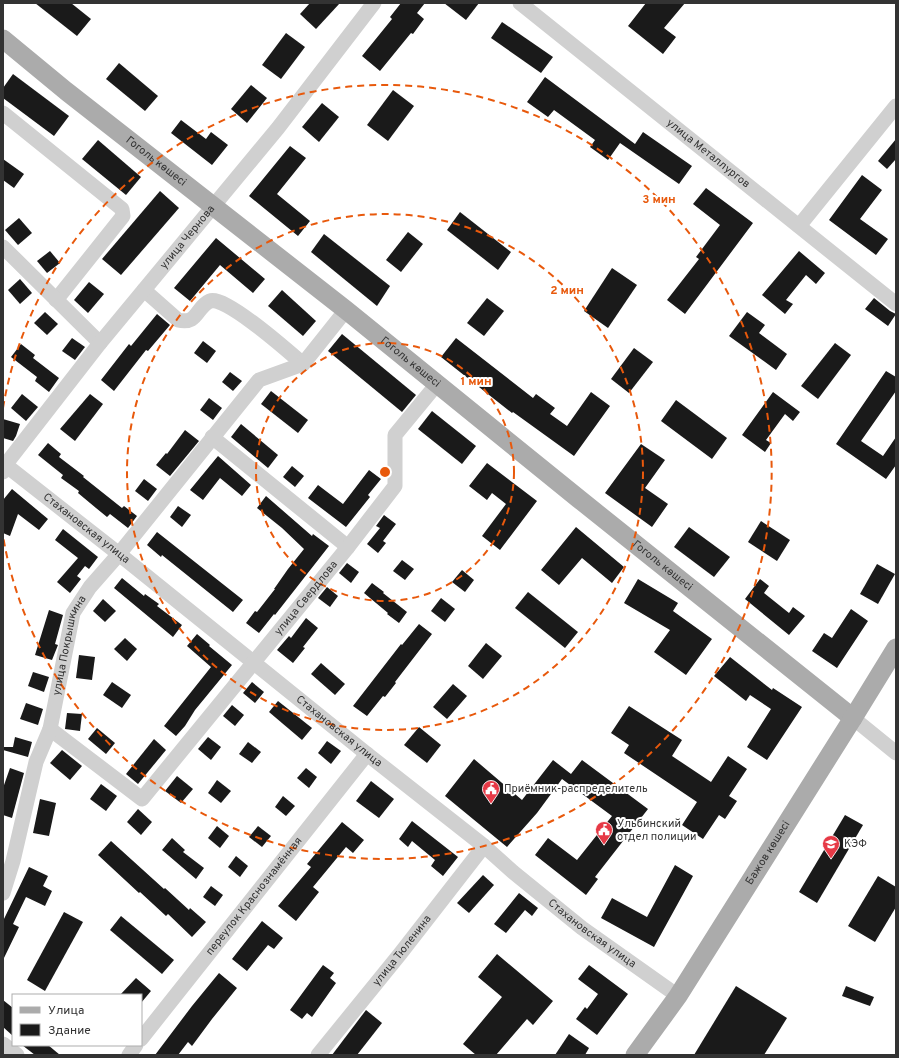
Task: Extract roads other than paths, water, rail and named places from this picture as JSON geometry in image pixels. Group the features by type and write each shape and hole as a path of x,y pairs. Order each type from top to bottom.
{"main road":[{"name":"Гоголь көшесі","path":"5,44 66,90 346,310 853,718"},
{"name":"Бажов көшесі","path":"635,1055 678,996 896,648"}],"street":[{"name":"улица Чернова","path":"4,466 100,343 278,128 374,3"},
{"name":"улица Металлургов","path":"520,3 896,304"},
{"path":"799,226 896,106"},
{"path":"3,113 122,209 123,216 56,300"},
{"path":"3,247 100,343"},
{"path":"144,290 178,320 185,322 193,318 205,304 211,300 221,302 260,328 303,364 346,310"},
{"name":"улица Покрышкина","path":"3,893 13,861 36,762 50,729 73,613 90,587 119,554 259,380 303,364"},
{"name":"улица Свердлова","path":"50,729 142,799 348,547 394,486 395,434 437,384"},
{"path":"212,438 348,547"},
{"name":"Стахановская улица","path":"4,466 119,554 367,754 484,846 513,872 582,928 678,996"},
{"path":"853,718 896,753"},
{"name":"переулок Краснознамённая","path":"142,1038 367,754"},
{"name":"улица Тюленина","path":"318,1055 400,954 484,846"},
{"path":"3,1044 17,1055"},
{"path":"129,1055 135,1046"}],"place":[{"name":"Приёмник-распределитель","path":"491,804"},
{"name":"Ульбинский отдел полиции","path":"604,845"},
{"name":"КЭФ","path":"831,859"}]}
